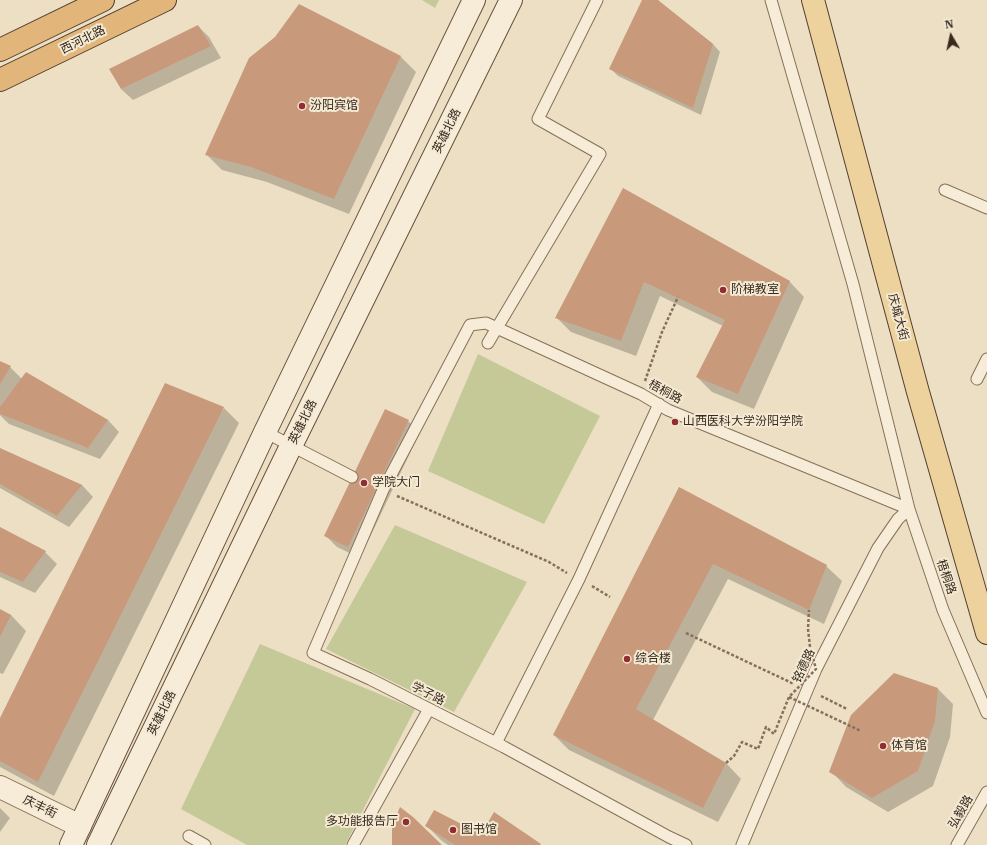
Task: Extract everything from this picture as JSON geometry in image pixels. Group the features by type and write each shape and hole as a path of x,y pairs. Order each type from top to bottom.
{"highway":[{"path":"0,50 103,0"},
{"name":"西河北路","path":"0,80 165,0"}],"main road":[{"path":"75,836 265,432 474,0"},
{"name":"英雄北路","path":"98,845 291,446 511,0"},
{"name":"庆城大街","path":"813,0 918,392 987,633"},
{"name":"庆丰街","path":"0,788 75,836"}],"lane":[{"path":"488,343 600,154 538,119 598,0"},
{"path":"771,0 853,284 909,509"},
{"path":"945,190 987,208"},
{"name":"梧桐路","path":"383,490 470,325 486,323 641,394 668,410 909,509 943,610 987,712"},
{"path":"977,379 987,358"},
{"path":"496,743 579,579 659,404"},
{"path":"265,432 352,477"},
{"name":"学子路","path":"383,490 313,653 370,679 496,743 667,841 686,845"},
{"name":"铭德路","path":"742,845 816,668 878,548 898,519 909,509"},
{"path":"353,845 429,709"},
{"name":"弘毅路","path":"957,845 987,792"},
{"path":"189,836 205,845"}],"path":[{"path":"641,394 662,332 678,297"},
{"path":"383,490 549,562 610,597"},
{"path":"726,763 734,756 742,742 758,749 766,727 774,734 789,697 816,668 810,647 808,629 809,610"},
{"path":"686,633 847,709"},
{"path":"789,697 861,731"}],"green space":[{"path":"422,0 439,0 435,8"},
{"path":"478,354 600,416 544,524 428,471"},
{"path":"395,525 527,582 454,712 326,649"},
{"path":"260,644 415,709 345,845 247,845 181,809"}],"building":[{"path":"642,0 658,0 713,44 693,108 609,69"},
{"name":"汾阳宾馆","path":"299,4 401,56 334,199 251,167 205,155 249,58 275,37"},
{"path":"198,25 211,46 121,89 109,69"},
{"name":"阶梯教室","path":"623,188 790,281 738,394 696,377 725,320 644,282 621,341 555,318"},
{"path":"0,361 11,366 0,384"},
{"path":"26,372 108,420 88,448 0,414 0,407"},
{"path":"165,383 224,407 38,782 0,761 0,718"},
{"name":"学院大门","path":"385,409 409,420 348,547 324,536"},
{"path":"0,448 82,485 57,516 0,484"},
{"name":"综合楼","path":"679,487 827,565 809,610 713,564 636,709 726,763 703,808 553,735"},
{"path":"0,527 46,551 23,582 0,572"},
{"path":"0,609 11,615 0,637"},
{"name":"体育馆","path":"894,673 938,688 935,721 918,771 872,798 829,772 851,715"},
{"name":"多功能报告厅","path":"400,807 413,817 442,845 392,845 392,826"},
{"name":"图书馆","path":"434,810 481,834 494,812 541,844 454,845 425,826"}],"place":[{"name":"汾阳宾馆","path":"302,106"},
{"name":"阶梯教室","path":"723,290"},
{"name":"山西医科大学汾阳学院","path":"675,422"},
{"name":"学院大门","path":"364,483"},
{"name":"综合楼","path":"627,659"},
{"name":"体育馆","path":"883,746"},
{"name":"多功能报告厅","path":"406,822"},
{"name":"图书馆","path":"453,830"}]}
